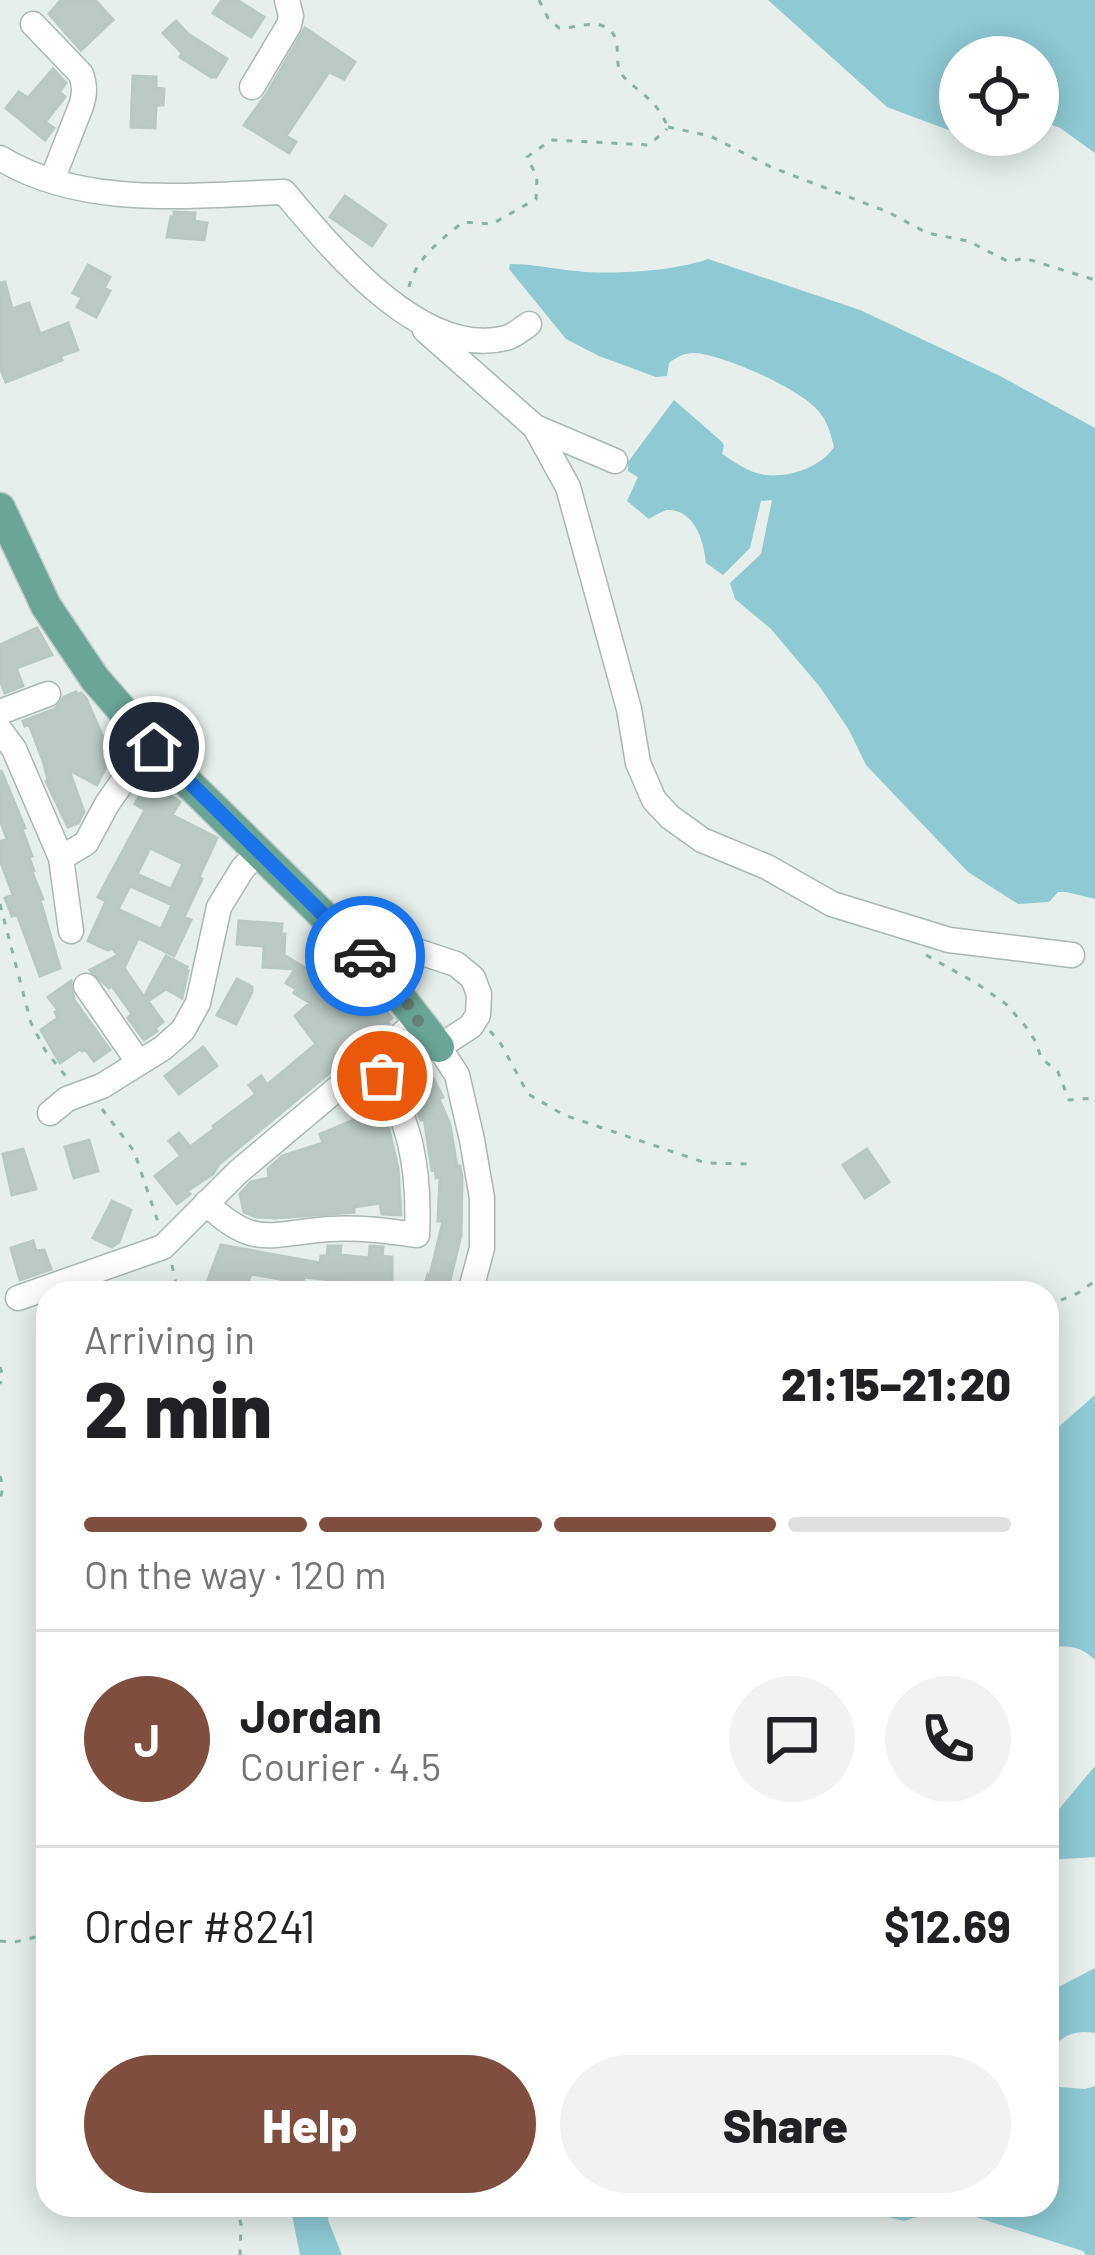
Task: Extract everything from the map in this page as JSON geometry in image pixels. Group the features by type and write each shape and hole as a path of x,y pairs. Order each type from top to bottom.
{"main road":[{"path":"0,508 46,606 94,679 154,747 380,970 439,1047"}],"street":[{"path":"252,87 289,25 287,0"},
{"path":"33,24 84,82 85,94 52,180"},
{"path":"0,158 52,180 146,197 284,192 338,256 535,427 615,460"},
{"path":"411,318 471,341 508,338 529,324"},
{"path":"535,427 568,487 629,710 638,764 654,800 670,817 702,840 767,867 832,904 949,940 1072,955"},
{"path":"0,712 48,694"},
{"path":"0,730 14,749 61,858 70,931"},
{"path":"61,858 86,843 106,804 154,747"},
{"path":"50,1113 67,1099 102,1086 139,1063 183,1030 198,1003 219,907 259,852"},
{"path":"351,943 386,941 456,964 473,978 479,994 478,1016 471,1026 439,1047 457,1075 482,1198 482,1248 473,1281"},
{"path":"86,986 139,1063"},
{"path":"94,1281 163,1247 238,1172 420,1019"},
{"path":"206,1203 241,1231 259,1236 334,1228 417,1234 418,1185 412,1147 394,1096 372,1061"},
{"path":"17,1298 36,1294"}],"path":[{"path":"538,0 559,28 597,24 609,28 623,77 658,105 668,128"},
{"path":"668,128 710,136 927,233 968,241 1010,262 1024,258 1095,280"},
{"path":"411,318 412,276 434,245 463,223 492,224 536,199 537,177 527,157 551,140 649,145 668,128"},
{"path":"0,904 38,1039 134,1151 175,1281"},
{"path":"478,1016 501,1044 528,1094 564,1115 706,1163 751,1164"},
{"path":"1036,1042 1041,1058 1058,1072 1069,1100 1095,1099"},
{"path":"1059,1301 1095,1281"},
{"path":"0,1366 0,1384"},
{"path":"0,1476 0,1500"},
{"path":"0,1941 36,1937"},
{"path":"240,2217 240,2255"}],"water":[{"path":"768,0 1095,0 1095,153 1059,128 1059,36 939,36 939,126 887,107"},
{"path":"708,259 860,310 1000,376 1095,428 1095,899 1058,892 1049,902 1018,904 968,872 866,765 820,687 771,629 735,599 730,583 761,554 772,500 761,501 750,548 723,575 706,563 700,537 685,515 667,510 649,519 627,501 638,477 628,471 628,462 674,400 721,441 722,454 765,475 804,470 829,454 834,447 820,413 780,384 707,355 681,356 669,363 667,376 656,377 599,356 566,339 509,269 510,264 519,264 624,272"},
{"path":"1095,1395 1095,1660 1073,1648 1059,1647 1059,1426"},
{"path":"1095,1766 1095,1857 1059,1859 1059,1809"},
{"path":"1095,1968 1095,2033 1080,2032 1059,2042 1059,1987"},
{"path":"1095,2086 1095,2255 976,2217 1059,2217 1059,2087"},
{"path":"292,2217 329,2217 342,2255 300,2255"}],"building":[{"path":"61,0 95,0 113,20 81,50 49,14"},
{"path":"222,0 237,0 264,17 251,37 213,13"},
{"path":"176,21 227,59 216,77 180,57 182,53 163,33"},
{"path":"305,28 355,62 344,79 329,72 286,136 296,142 289,153 244,125"},
{"path":"53,69 66,83 59,92 65,97 45,122 54,128 45,140 6,108 19,92 28,98"},
{"path":"133,76 156,77 156,88 164,89 163,105 156,105 155,128 131,127"},
{"path":"345,196 386,225 372,246 330,217"},
{"path":"174,212 195,213 194,221 207,223 204,240 167,237"},
{"path":"88,265 110,277 104,288 110,291 96,317 77,307 82,298 73,293"},
{"path":"5,282 12,309 29,303 40,334 68,323 78,350 6,382 0,367 0,283"},
{"path":"37,628 52,655 16,668 23,686 5,693 0,680 0,645"},
{"path":"76,692 86,698 112,758 106,760 97,785 69,770 84,812 78,823 68,827 46,781 29,724 23,721 55,709 64,697"},
{"path":"1,770 25,828 32,872 60,968 40,976 17,914 12,916 5,898 13,895 0,860 0,842 7,839 0,820"},
{"path":"151,775 180,802 172,815 217,838 184,917 191,920 174,956 138,938 124,968 144,997 166,956 187,967 182,998 166,989 148,1001 163,1022 144,1040 112,986 90,970 118,955 112,948 88,941 106,901 98,897 145,810 135,804","holes":["150,848 183,864 171,889 137,874","130,886 172,905 161,929 118,909"]},
{"path":"239,921 282,924 284,955 344,992 355,1006 372,993 392,1018 177,1204 155,1176 181,1156 169,1141 179,1133 190,1147 256,1094 249,1085 261,1076 267,1085 316,1044 295,1016 310,1003 286,983 295,969 263,967 264,946 237,944"},
{"path":"237,979 252,987 252,992 236,1024 217,1015"},
{"path":"71,981 74,1000 110,1050 94,1061 80,1049 60,1063 41,1030 58,1018 48,997"},
{"path":"203,1047 217,1066 179,1094 165,1076"},
{"path":"418,1051 443,1097 439,1099 450,1125 462,1178 461,1235 450,1281 426,1281 443,1221 438,1221 440,1177 432,1170 424,1118 421,1120 418,1104 396,1063"},
{"path":"363,1088 367,1097 373,1094 389,1130 401,1215 382,1214 380,1203 354,1207 354,1212 276,1218 244,1212 240,1194 251,1182 269,1178 268,1169 282,1156 323,1143 320,1134 359,1118 351,1099"},
{"path":"89,1140 98,1171 74,1178 65,1147"},
{"path":"23,1149 36,1189 12,1195 3,1154"},
{"path":"867,1149 889,1182 865,1198 843,1165"},
{"path":"112,1201 131,1210 119,1242 112,1247 93,1238"},
{"path":"33,1241 36,1251 44,1250 51,1269 20,1280 11,1248"},
{"path":"221,1245 320,1263 328,1246 341,1246 340,1255 369,1258 370,1246 383,1247 382,1256 392,1257 392,1281 304,1277 303,1281 291,1281 251,1274 248,1281 208,1281"}],"way so far":[{"path":"365,956 420,1019 372,1061 382,1076"}],"route":[{"path":"154,747 365,956"}]}
